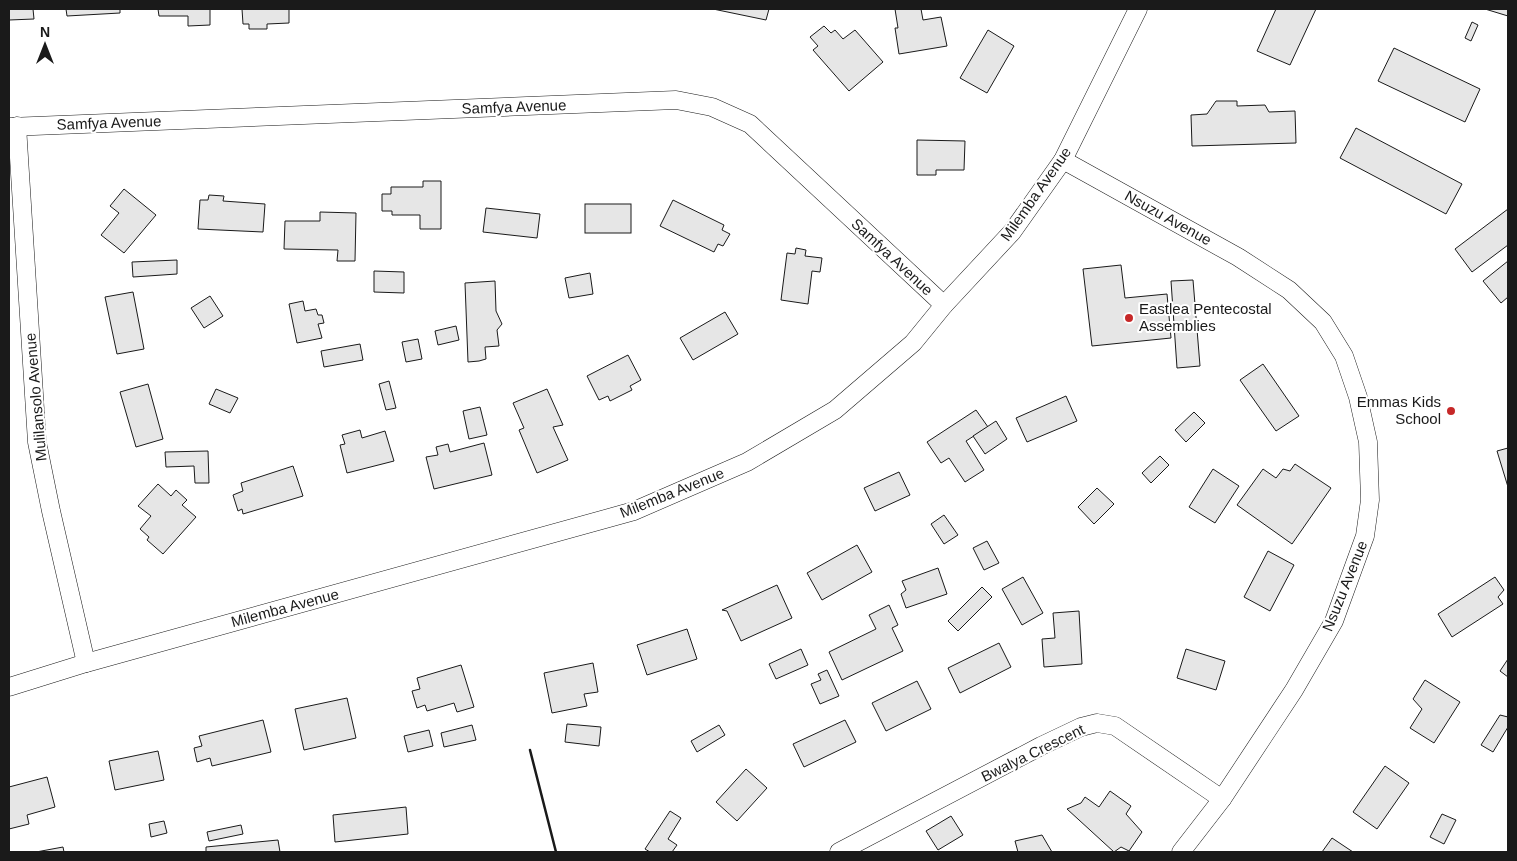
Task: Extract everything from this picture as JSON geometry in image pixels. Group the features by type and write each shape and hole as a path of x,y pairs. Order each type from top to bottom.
{"street":[{"name":"Milemba Avenue","path":"9,687 86,663 634,511 747,462 835,410 913,343 944,305 1012,232 1063,160 1138,9"},
{"name":"Samfya Avenue","path":"13,126 676,100 712,107 750,124 944,305"},
{"name":"Mulilansolo Avenue","path":"13,126 37,442 86,663"},
{"name":"Nsuzu Avenue","path":"1063,160 1238,257 1289,290 1323,322 1344,356 1358,397 1368,442 1370,500 1365,536 1334,621 1294,690 1222,799 1180,852"},
{"name":"Bwalya Crescent","path":"839,852 1041,746 1081,727 1096,724 1115,726 1222,799"}],"building":[{"path":"9,9 33,9 34,19 9,20"},
{"path":"66,9 120,9 120,13 67,16"},
{"path":"158,9 210,9 210,25 188,26 188,16 159,16"},
{"path":"242,9 289,9 289,23 267,24 267,29 249,29 249,24 243,24"},
{"path":"713,9 769,9 766,20"},
{"path":"895,9 921,9 923,20 941,17 947,46 899,54 895,28 898,28"},
{"path":"1276,9 1316,9 1290,65 1257,51"},
{"path":"1485,9 1508,9 1508,16"},
{"path":"1472,22 1478,25 1471,41 1465,38"},
{"path":"824,26 831,33 835,30 843,39 855,30 883,62 849,91 813,50 818,46 810,37"},
{"path":"988,30 1014,46 987,93 960,78"},
{"path":"1394,48 1480,89 1465,122 1378,81"},
{"path":"1216,101 1237,101 1237,106 1265,105 1269,112 1295,111 1296,143 1192,146 1191,115 1207,114"},
{"path":"1356,128 1462,184 1446,214 1340,158"},
{"path":"917,140 965,141 964,170 936,170 936,175 917,175"},
{"path":"423,181 441,181 441,229 420,229 420,215 392,215 392,211 382,211 382,194 391,194 391,187 423,187"},
{"path":"124,189 156,215 124,253 101,235 119,213 110,206"},
{"path":"209,195 224,196 223,201 265,204 263,232 198,229 200,200 208,200"},
{"path":"673,200 724,225 722,230 730,234 723,246 718,244 714,252 660,226"},
{"path":"585,204 631,204 631,233 585,233"},
{"path":"486,208 540,214 537,238 483,232"},
{"path":"1508,209 1508,245 1472,272 1455,249"},
{"path":"320,212 356,213 355,261 337,261 338,250 284,249 285,221 320,221"},
{"path":"796,248 806,250 805,256 822,258 820,272 812,271 808,304 781,300 787,253 795,254"},
{"path":"177,260 177,274 133,277 132,262"},
{"path":"1508,261 1508,297 1501,303 1483,281"},
{"name":"Eastlea Pentecostal Assemblies","path":"1121,265 1125,298 1167,294 1171,338 1092,346 1083,269"},
{"path":"374,271 404,272 404,293 374,292"},
{"path":"590,273 593,294 569,298 565,278"},
{"name":"Eastlea Pentecostal Assemblies","path":"1193,280 1200,366 1177,368 1171,281"},
{"path":"495,281 496,311 502,324 497,330 499,346 485,347 486,359 468,362 465,283"},
{"path":"133,292 144,349 117,354 105,297"},
{"path":"210,296 223,316 204,328 191,308"},
{"path":"303,301 305,311 316,309 318,315 322,315 324,323 318,324 322,338 297,343 289,304"},
{"path":"725,312 738,334 693,360 680,338"},
{"path":"456,326 459,340 438,345 435,331"},
{"path":"418,339 422,359 406,362 402,342"},
{"path":"360,344 363,360 324,367 321,351"},
{"path":"628,355 641,380 630,386 632,390 610,401 608,396 599,400 587,376"},
{"path":"1263,364 1299,416 1276,431 1240,380"},
{"path":"389,381 396,408 386,410 379,384"},
{"path":"148,384 163,439 136,447 120,392"},
{"path":"216,389 238,398 230,413 209,404"},
{"path":"547,389 563,425 553,427 568,460 537,473 519,430 524,428 513,403"},
{"path":"1066,396 1077,421 1027,442 1016,418"},
{"path":"480,407 487,435 469,439 463,411"},
{"path":"976,410 988,427 966,441 984,470 965,482 949,458 941,463 927,442"},
{"path":"1194,412 1205,423 1186,442 1175,430"},
{"path":"996,421 1007,439 985,454 973,436"},
{"path":"360,430 362,438 385,431 394,461 347,473 340,445 345,444 342,435"},
{"path":"484,443 492,475 434,489 426,457 438,455 436,447 448,444 450,452"},
{"path":"1508,448 1508,487 1497,451"},
{"path":"208,451 209,483 195,483 194,466 166,467 165,452"},
{"path":"1160,456 1169,465 1151,483 1142,473"},
{"path":"1295,464 1331,488 1292,544 1237,505 1263,469 1276,478 1283,469 1290,471"},
{"path":"293,466 303,496 243,514 242,509 238,511 233,495 243,491 241,483"},
{"path":"1213,469 1239,486 1215,523 1189,507"},
{"path":"899,472 910,495 875,511 864,488"},
{"path":"158,484 171,496 176,490 187,500 182,505 196,517 163,554 147,540 149,537 140,529 151,516 138,506"},
{"path":"1097,488 1114,504 1094,524 1078,507"},
{"path":"944,515 958,535 944,544 931,524"},
{"path":"987,541 999,563 984,570 973,548"},
{"path":"857,545 872,572 822,600 807,573"},
{"path":"1268,551 1294,565 1270,611 1244,597"},
{"path":"938,568 947,594 906,608 901,594 906,590 902,581"},
{"path":"1023,577 1043,613 1022,625 1002,589"},
{"path":"1495,577 1504,590 1498,597 1503,604 1452,637 1438,614"},
{"path":"777,585 792,618 741,641 727,611 722,610"},
{"path":"982,587 992,597 958,631 948,621"},
{"path":"889,605 898,625 892,628 903,651 842,680 829,652 876,629 869,615"},
{"path":"1079,611 1082,664 1044,667 1042,639 1055,638 1053,613"},
{"path":"687,629 697,659 647,675 637,645"},
{"path":"999,643 1011,667 960,693 948,668"},
{"path":"801,649 808,665 776,679 769,664"},
{"path":"1186,649 1225,661 1216,690 1177,678"},
{"path":"1508,659 1508,677 1500,671"},
{"path":"593,663 598,692 584,694 587,706 552,713 544,673"},
{"path":"461,665 474,707 457,712 454,703 427,711 425,705 417,708 412,691 420,689 417,678"},
{"path":"827,670 839,696 820,704 811,684 821,680 818,674"},
{"path":"1425,680 1460,702 1434,743 1410,728 1422,709 1413,699"},
{"path":"917,681 931,709 886,731 872,703"},
{"path":"347,698 356,738 304,750 295,709"},
{"path":"1500,715 1508,717 1508,727 1493,752 1481,745"},
{"path":"263,720 271,752 212,766 210,758 197,762 194,748 202,746 199,736"},
{"path":"845,720 856,742 804,767 793,744"},
{"path":"567,724 601,727 599,746 565,742"},
{"path":"472,725 476,740 444,747 441,733"},
{"path":"719,725 725,735 697,752 691,741"},
{"path":"429,730 433,746 408,752 404,736"},
{"path":"158,751 164,780 115,790 109,761"},
{"path":"1385,766 1409,783 1377,829 1353,812"},
{"path":"746,769 767,788 737,821 716,802"},
{"path":"47,777 55,807 27,815 29,824 9,829 9,787"},
{"path":"1110,791 1131,806 1126,814 1142,832 1129,851 1121,847 1114,852 1067,809 1081,803 1085,797 1099,807"},
{"path":"406,807 408,834 335,842 333,815"},
{"path":"670,811 681,818 668,839 677,845 672,852 650,852 645,849"},
{"path":"1442,814 1456,820 1444,844 1430,837"},
{"path":"951,816 963,835 938,850 926,831"},
{"path":"164,821 167,833 151,837 149,824"},
{"path":"241,825 243,834 209,841 207,832"},
{"path":"1042,835 1052,852 1018,852 1015,841"},
{"path":"1332,838 1353,852 1322,852"},
{"path":"278,840 280,852 206,852 206,847"},
{"path":"63,847 64,852 36,852"}],"wall":[{"path":"530,750 556,852"}],"place":[{"name":"Eastlea Pentecostal Assemblies","path":"1129,318"},
{"name":"Emmas Kids School","path":"1451,411"}]}
